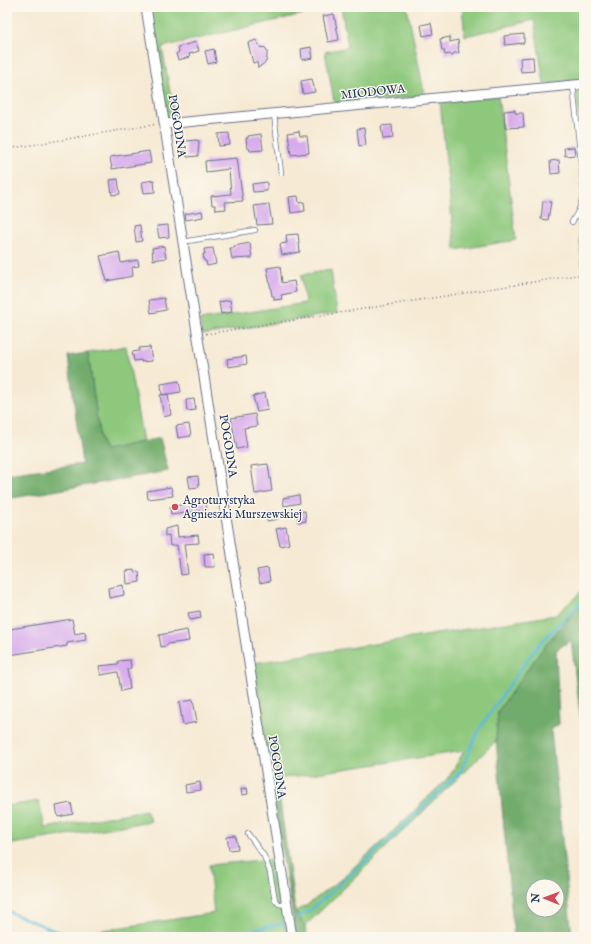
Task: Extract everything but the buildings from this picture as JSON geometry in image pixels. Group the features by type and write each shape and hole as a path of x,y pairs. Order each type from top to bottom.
{"street":[{"name":"POGODNA","path":"146,7 292,937"},
{"name":"MIODOWA","path":"165,124 584,84"}],"lane":[{"path":"572,222 579,210 584,193 573,85"},
{"path":"274,114 281,173"},
{"path":"182,242 255,230"},
{"path":"248,834 264,856 275,900 279,904 287,905"}],"path":[{"path":"7,149 160,123 165,124"},
{"path":"198,335 583,274"}],"green space":[{"path":"173,7 334,7 162,47 175,119 166,119 150,12"},
{"path":"341,7 407,7 425,96 340,104 334,101 325,52 348,47"},
{"path":"462,7 584,7 584,80 544,84 534,20 465,36"},
{"path":"584,89 584,165 576,90"},
{"path":"498,96 516,240 455,250 440,101"},
{"path":"584,198 584,281 578,224"},
{"path":"331,270 337,313 202,335 200,320 305,303 301,275"},
{"path":"126,346 143,442 105,450 100,440 88,353"},
{"path":"88,353 100,440 105,450 160,438 168,471 7,499 7,474 82,464 68,356"},
{"path":"584,589 584,599 541,651 498,711 496,741 305,926 295,911 306,906 340,880 386,838 449,777 464,751 277,779 270,778 254,663 556,615"},
{"path":"584,599 584,746 571,640 556,650 559,724 551,730 572,937 514,937 496,741 498,711 541,651"},
{"path":"270,778 277,779 295,911 305,926 307,937 296,937"},
{"path":"39,801 45,828 146,810 151,821 7,845 7,806"},
{"path":"271,859 288,937 79,937 78,934 214,913 209,865"}],"waterway":[{"path":"297,918 311,910 390,839 461,771 478,731 516,675 539,644 584,599"},
{"path":"7,911 53,930 81,937"},
{"path":"222,937 284,923"}],"place":[{"name":"Agroturystyka Agnieszki Murszewskiej","path":"175,507"}]}
